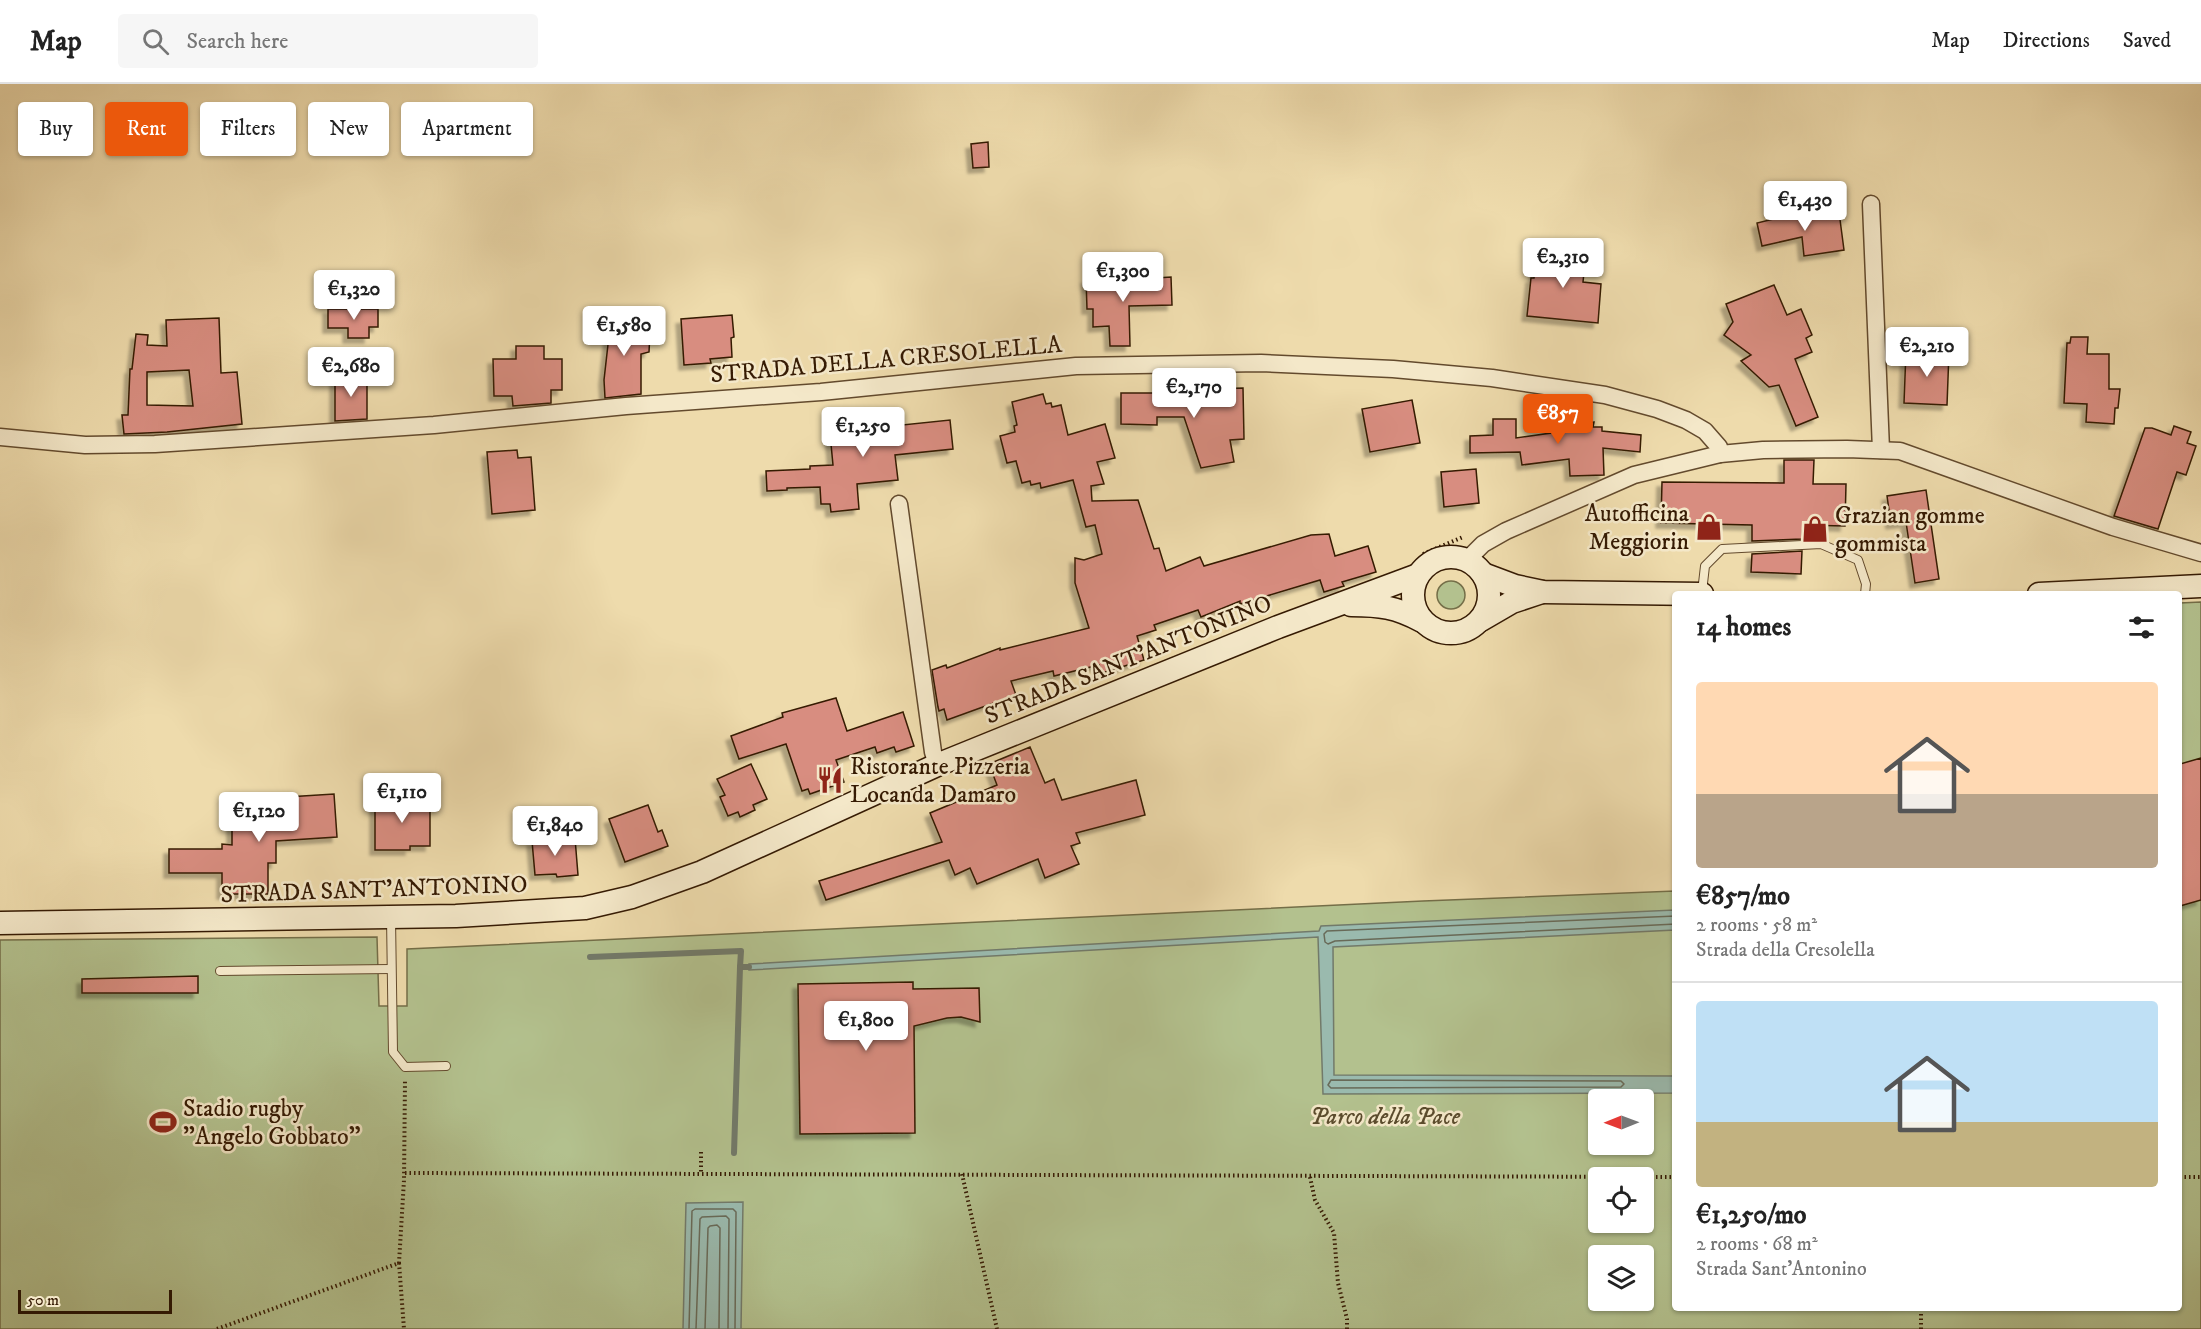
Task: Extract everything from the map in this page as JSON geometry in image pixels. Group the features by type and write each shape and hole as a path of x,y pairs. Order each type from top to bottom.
{"main road":[{"name":"STRADA SANT'ANTONINO","path":"0,923 391,918 585,908 632,897 702,872 937,765 1278,627 1341,605 1416,567 1425,567 1445,557 1456,557 1515,586 1543,592 1672,594"},
{"path":"1416,567 1412,599 1422,621"},
{"path":"1475,567 1488,586 1490,598 1481,620"},
{"path":"2100,591 2201,586"},
{"name":"STRADA SANT'ANTONINO","path":"1341,605 1380,605 1403,611 1432,629 1452,634 1471,629 1481,620 1512,602 1543,592"}],"street":[{"path":"1871,204 1881,450"},
{"name":"STRADA DELLA CRESOLELLA","path":"0,437 85,445 155,444 434,425 626,406 820,392 1076,366 1261,363 1393,369 1492,378 1605,394 1686,420 1705,431 1719,447 1720,454"},
{"path":"1475,567 1483,544 1506,531 1634,475 1720,454 1763,450 1847,448 1900,451 2113,527 2201,553"},
{"path":"898,504 933,752 937,765"}],"lane":[{"path":"1702,591 1705,566 1722,549 1821,544 1858,560 1866,584 1865,591"},
{"path":"391,918 393,1052 405,1067 446,1066"},
{"path":"220,970 391,969"}],"path":[{"path":"1416,567 1467,536"},
{"path":"404,1329 399,1263 405,1173 405,1067"},
{"path":"701,1152 701,1174"},
{"path":"405,1173 942,1172 1310,1177 1672,1177"},
{"path":"962,1174 997,1329"},
{"path":"1310,1177 1315,1200 1334,1233 1338,1283 1347,1319 1347,1329"},
{"path":"2182,1177 2201,1177"},
{"path":"217,1329 399,1263"},
{"path":"1921,1329 1922,1311"}],"green space":[{"path":"1451,581 1461,585 1465,595 1461,605 1451,609 1441,605 1437,595 1441,585"},
{"name":"Parco della Pace","path":"2201,602 2201,1329 0,1329 0,940 377,937 379,1006 407,1006 407,949 1672,891 1672,1311 2182,1311 2182,603"}],"water":[{"path":"1672,910 1672,930 1333,947 1334,1075 1672,1076 1672,1093 1654,1093 1654,1089 1588,1089 1588,1093 1323,1094 1318,937 749,970 749,964 1319,931 1321,926"},
{"path":"743,1202 741,1329 683,1329 686,1203"}],"building":[{"path":"988,142 989,167 973,168 971,144"},
{"path":"1839,212 1844,250 1804,256 1802,237 1762,246 1757,223 1798,213 1799,218"},
{"path":"1537,249 1586,254 1583,282 1601,284 1598,323 1527,316"},
{"path":"1171,277 1172,305 1129,306 1130,346 1110,346 1109,326 1093,327 1093,309 1087,309 1086,279 1115,278 1115,283 1156,282 1156,278"},
{"path":"1774,285 1787,315 1801,309 1812,335 1806,338 1812,352 1795,359 1818,417 1796,426 1779,385 1769,387 1741,361 1751,355 1724,335 1733,322 1726,304"},
{"path":"328,309 378,309 378,327 369,327 369,338 348,338 348,328 328,328"},
{"path":"612,309 632,314 629,333 650,333 649,352 641,354 641,394 605,398 604,380"},
{"path":"732,315 734,337 731,338 732,357 710,359 711,363 684,365 681,319"},
{"path":"219,318 221,373 237,372 242,424 124,434 122,415 128,415 130,369 132,369 136,334 148,335 147,345 167,346 166,320","holes":["189,370 193,406 147,405 147,372"]},
{"path":"2071,337 2088,337 2087,354 2109,354 2109,389 2120,389 2114,424 2086,422 2087,404 2064,403 2067,343 2070,343"},
{"path":"516,346 544,346 544,359 562,359 562,390 551,390 551,403 513,406 512,396 494,396 493,359 516,359"},
{"path":"1906,351 1949,352 1947,405 1904,403"},
{"path":"335,376 367,377 367,419 335,421"},
{"path":"1243,388 1244,439 1230,440 1234,462 1201,468 1184,417 1157,417 1157,425 1121,424 1121,393 1177,393 1177,399 1209,399 1209,389"},
{"path":"1043,394 1046,404 1051,403 1052,407 1061,405 1068,435 1105,424 1115,458 1097,462 1104,484 1091,486 1092,501 1138,500 1154,549 1159,548 1166,571 1200,557 1204,566 1311,535 1329,534 1335,556 1368,546 1376,572 1342,582 1344,586 1324,592 1320,580 1240,604 1240,601 1201,617 1198,610 1154,625 1156,630 1137,636 1144,660 1102,673 1099,665 1054,676 1053,671 1011,681 1016,695 947,720 944,709 939,711 932,670 946,665 947,668 1000,648 1000,650 1089,628 1075,583 1075,558 1084,560 1102,554 1095,525 1086,527 1073,480 1041,488 1040,483 1031,485 1030,481 1022,483 1016,461 1007,463 1000,436 1015,432 1014,426 1017,425 1012,402"},
{"path":"1412,400 1420,443 1370,452 1362,409"},
{"path":"892,416 893,426 950,420 953,449 895,455 898,480 857,484 859,509 831,512 830,504 821,504 820,487 767,491 766,471 810,469 810,466 833,465 829,423"},
{"path":"1493,419 1516,419 1516,438 1551,433 1550,419 1569,419 1569,424 1594,422 1593,427 1602,427 1602,431 1641,435 1640,452 1603,448 1604,475 1570,476 1569,459 1522,465 1520,452 1470,453 1470,436 1493,435"},
{"path":"2174,426 2191,432 2187,443 2196,446 2186,475 2177,472 2158,529 2114,516 2145,428 2152,428 2171,435"},
{"path":"517,450 518,458 531,457 535,510 492,514 487,452"},
{"path":"1784,460 1814,460 1813,484 1846,484 1845,526 1803,525 1802,539 1752,541 1752,525 1661,523 1662,482 1784,483"},
{"path":"1476,469 1479,503 1444,507 1441,472"},
{"path":"1926,490 1939,579 1915,583 1906,522 1891,524 1887,496"},
{"path":"1802,551 1801,574 1751,572 1752,554"},
{"path":"836,698 847,731 903,712 914,746 896,752 894,747 877,753 875,747 836,760 844,782 810,794 808,789 802,791 786,744 739,759 731,736 783,717 782,713"},
{"path":"1030,747 1045,783 1054,779 1062,800 1136,780 1145,815 1076,833 1080,843 1071,846 1079,864 1045,878 1038,859 977,884 970,868 955,875 949,860 826,900 819,881 942,842 930,813 997,785 989,764"},
{"path":"2201,758 2201,900 2182,905 2182,763"},
{"path":"751,764 767,799 753,805 755,810 740,817 738,812 728,816 720,797 725,795 717,779"},
{"path":"334,794 337,837 276,841 276,863 268,863 268,894 222,894 222,873 169,873 169,849 222,849 222,844 232,845 232,811 288,807 287,797"},
{"path":"430,798 430,846 410,846 410,850 375,850 375,799"},
{"path":"648,805 658,832 662,830 668,846 625,862 609,819"},
{"path":"575,838 578,875 557,877 556,874 535,875 532,841"},
{"path":"198,976 198,993 82,993 82,979"},
{"path":"913,982 913,989 979,988 980,1022 961,1017 914,1026 915,1133 800,1134 798,984"}],"waterway":[{"path":"590,957 741,951 740,967 749,967"},
{"path":"734,1153 740,967"}],"place":[{"name":"Autofficina Meggiorin","path":"1709,527"},
{"name":"Grazian gomme gommista","path":"1815,529"},
{"name":"Ristorante Pizzeria Locanda Damaro","path":"830,780"},
{"name":"Stadio rugby \"Angelo Gobbato\"","path":"163,1122"}]}
